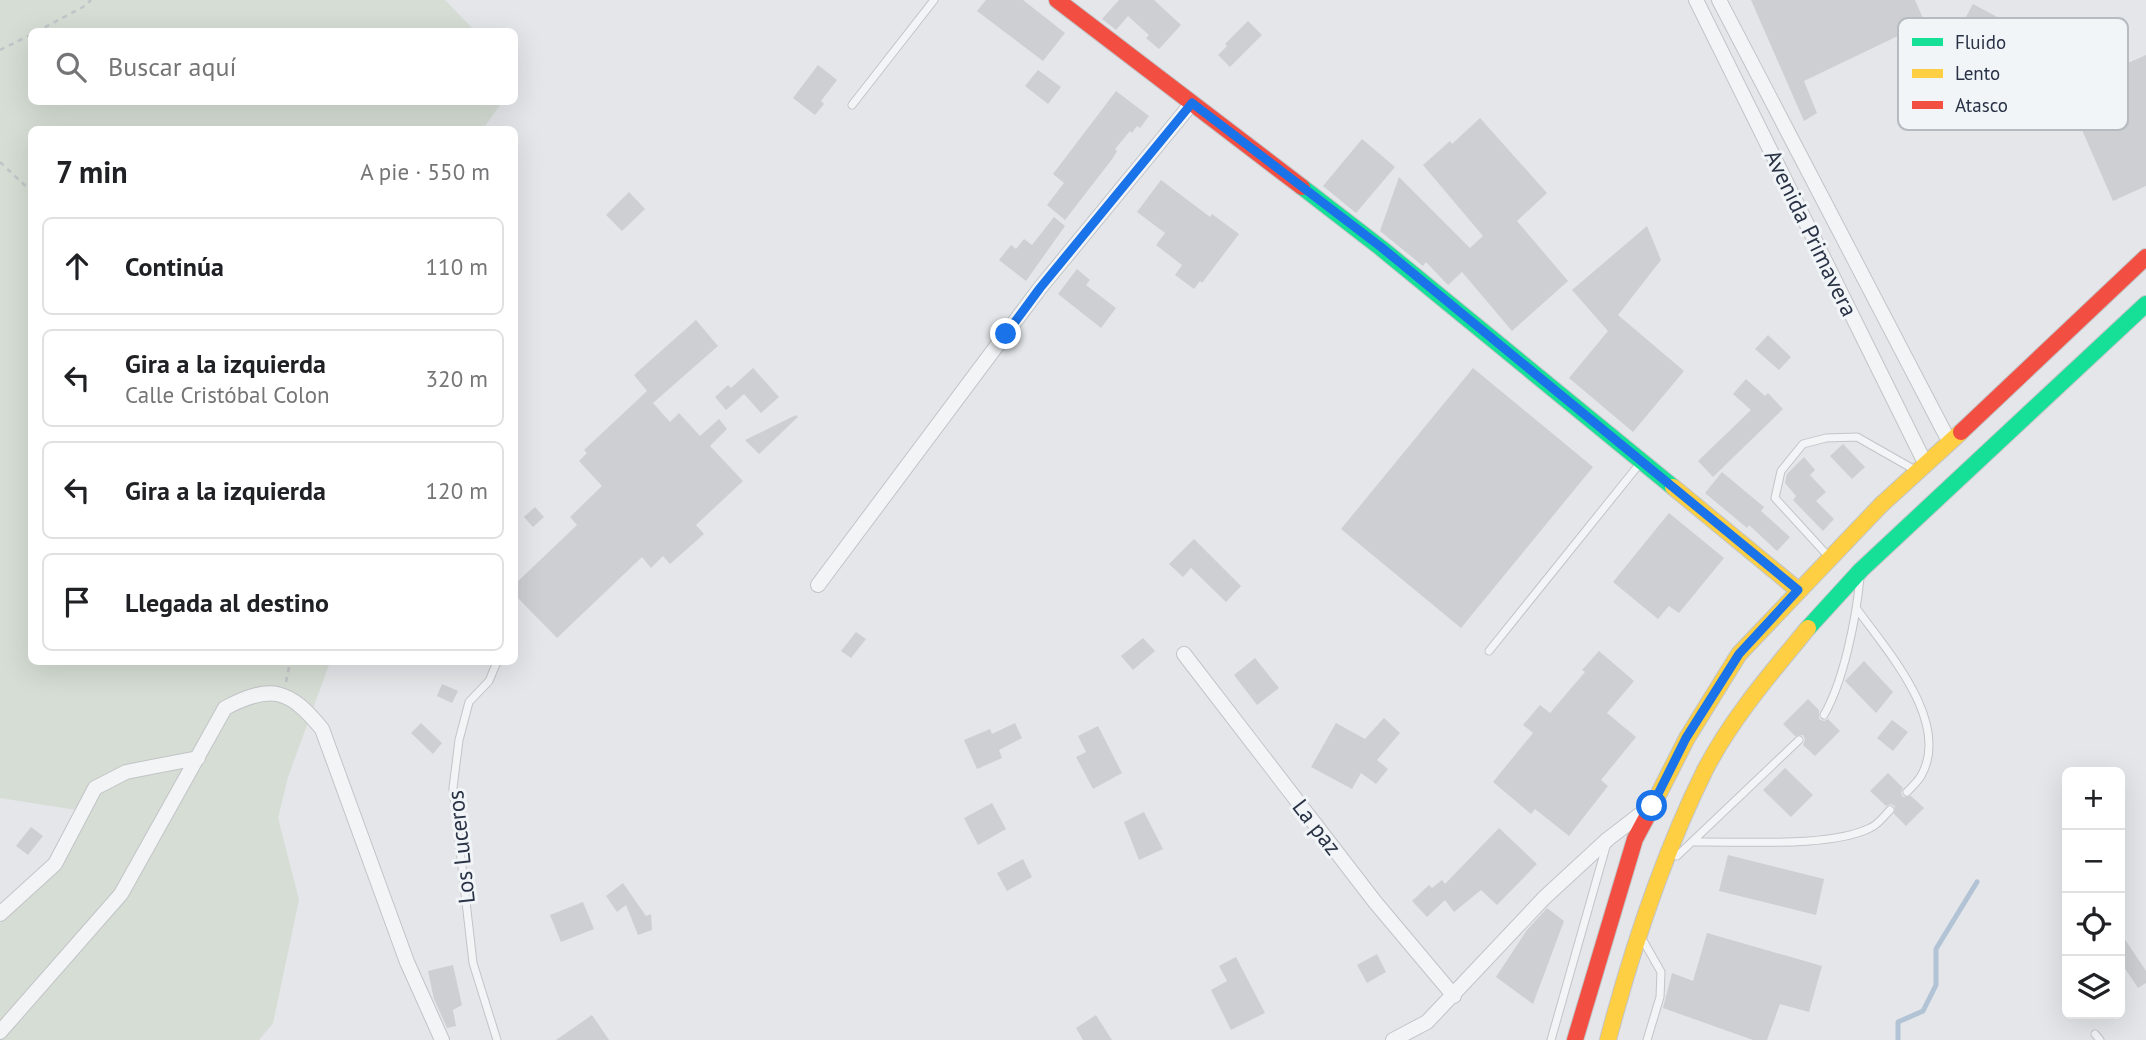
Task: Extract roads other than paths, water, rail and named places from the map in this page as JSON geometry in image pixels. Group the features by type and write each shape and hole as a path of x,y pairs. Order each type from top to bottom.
{"main road":[{"path":"1057,0 1381,247 1798,590"},
{"path":"1575,1040 1634,839 1686,738 1739,654 1881,505 1951,443 2146,257"},
{"path":"1608,1040 1663,868 1706,769 1752,696 1816,618 1861,570 2146,304"}],"street":[{"name":"Avenida Primavera","path":"1696,0 1922,469"},
{"name":"Avenida Primavera","path":"1719,0 1951,443"},
{"path":"818,584 1040,288 1192,103"},
{"name":"La paz","path":"1184,654 1367,891 1454,996"},
{"path":"0,1032 121,894 225,708 244,698 263,694 284,695 304,707 322,729 407,962 442,1040"},
{"path":"0,914 55,864 95,788 126,772 198,758"},
{"path":"1393,1040 1427,1022 1544,898 1608,839 1652,806"}],"lane":[{"path":"852,105 934,0"},
{"path":"1830,557 1775,498 1781,471 1803,444 1826,438 1857,436 1922,469"},
{"path":"1489,651 1641,461"},
{"path":"1824,715 1833,699 1857,609 1861,570"},
{"path":"1857,609 1913,687 1925,714 1929,750 1922,775 1907,792"},
{"name":"Los Luceros","path":"496,665 489,681 468,702 459,740 453,788 473,963 497,1040"},
{"path":"1663,868 1799,740"},
{"path":"1693,842 1847,838 1874,827 1890,810"},
{"path":"1550,1040 1608,839"},
{"path":"1640,936 1661,972 1660,997 1647,1040"}],"waterway":[{"path":"1898,1040 1898,1022 1923,1011 1936,985 1936,949 1977,882"}]}
